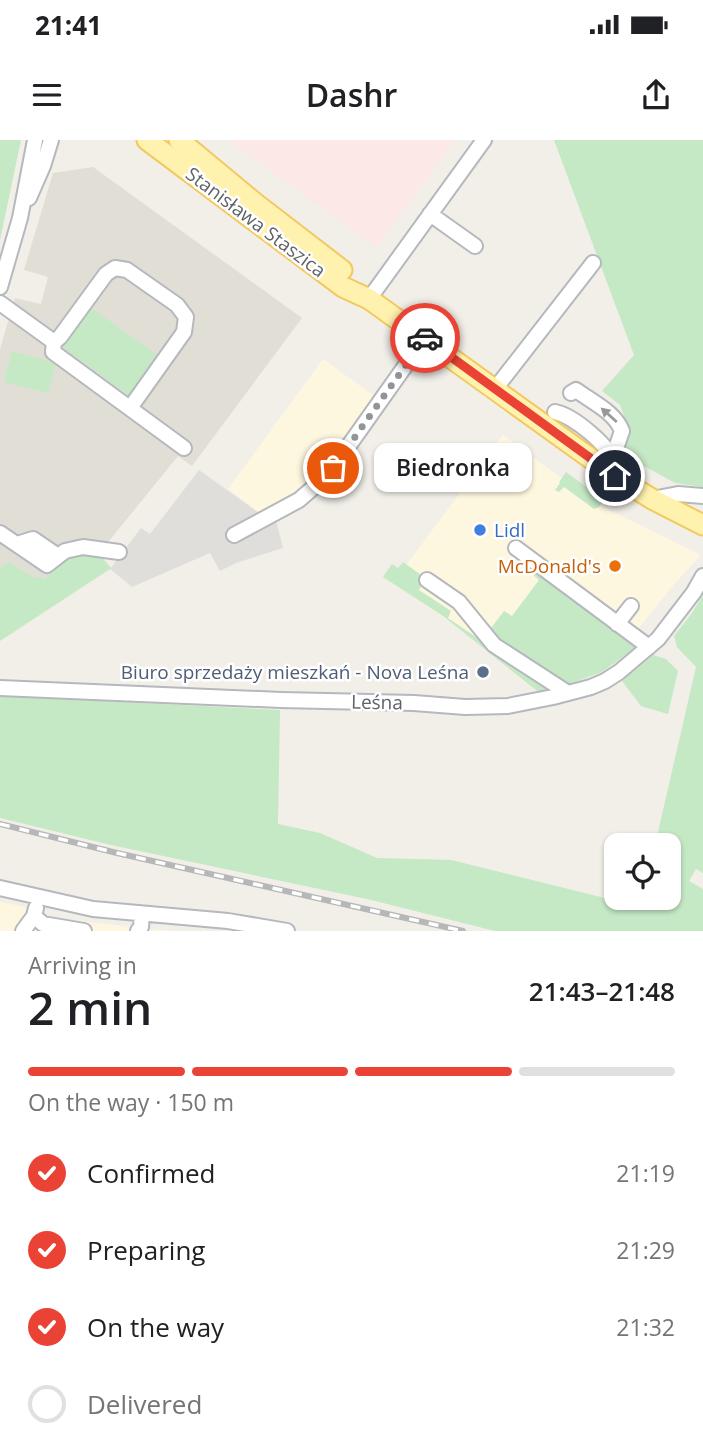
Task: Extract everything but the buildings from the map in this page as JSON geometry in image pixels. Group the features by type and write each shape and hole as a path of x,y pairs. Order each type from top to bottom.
{"main road":[{"name":"Stanisława Staszica","path":"146,140 343,287 369,299 495,389 566,406 614,466 652,499 703,525"},
{"name":"Stanisława Staszica","path":"179,140 351,278 369,299"}],"street":[{"path":"0,287 20,218 35,140"},
{"path":"20,218 43,166 51,140"},
{"path":"369,299 484,140"},
{"path":"430,214 475,246"},
{"path":"495,389 593,263"},
{"path":"130,408 184,332 186,317 177,305 127,270 115,268 106,274 54,342 53,352 184,448"},
{"path":"0,303 54,342"},
{"path":"234,535 299,500 322,480 425,338"},
{"path":"566,406 603,409 619,424 622,431 614,466"},
{"path":"652,499 678,495 703,496"},
{"path":"0,533 47,565 65,551 83,547 119,552"},
{"path":"516,548 649,647"},
{"name":"Leśna","path":"0,688 465,707 508,706 568,693 620,673 649,647 673,620 694,593 703,576"},
{"path":"426,580 459,602 494,645 568,693"},
{"path":"617,624 631,606"},
{"path":"0,888 93,909 228,921 287,931"},
{"path":"23,931 34,916 37,897"},
{"path":"138,931 142,914"},
{"path":"34,916 43,924 84,931"}],"shaded area":[{"path":"228,140 455,140 376,247"},
{"path":"93,167 302,318 192,466 178,456 96,557 0,612 0,349 15,298 41,304 48,277 24,270 53,173"},
{"path":"323,359 377,398 324,472 290,501 262,515 228,489"},
{"path":"503,435 597,504 701,555 627,643 491,649 393,583"},
{"path":"199,470 262,515 273,509 283,548 220,571 210,553 132,587 110,569 141,528 150,534"},
{"path":"0,902 52,918 178,931 0,931"}],"green space":[{"path":"0,140 21,140 0,240"},
{"path":"554,140 703,140 703,487 675,483 624,455 629,429 620,405 602,391 634,355"},
{"path":"90,307 160,357 131,397 62,347"},
{"path":"12,351 56,363 48,393 4,382"},
{"path":"566,472 604,500 599,507 594,509 564,487 559,492 555,490"},
{"path":"91,552 99,554 111,568 0,641 0,569 8,562 33,577 45,579 61,560"},
{"path":"403,562 424,577 419,590 451,611 448,618 553,689 541,694 443,616 383,577 392,564 398,568"},
{"path":"536,570 636,647 602,672 566,685 494,639 491,628 504,611 512,616 539,580 532,574"},
{"path":"703,595 703,873 696,869 689,881 703,889 703,931 495,931 367,899 111,845 0,818 0,696 280,710 278,824 320,833 377,858 451,860 604,898 604,910 681,910 681,833 658,833 696,667 677,647 674,636"},
{"path":"653,655 666,659 678,671 668,714 641,706 622,681"}],"railway":[{"path":"0,824 463,931"}],"way so far":[{"path":"333,468 425,338"}],"place":[{"name":"Biedronka","path":"333,468"},
{"name":"Lidl","path":"480,530"},
{"name":"McDonald's","path":"615,566"},
{"name":"Biuro sprzedaży mieszkań - Nova Leśna","path":"483,672"}],"route":[{"path":"425,338 615,476"}]}
